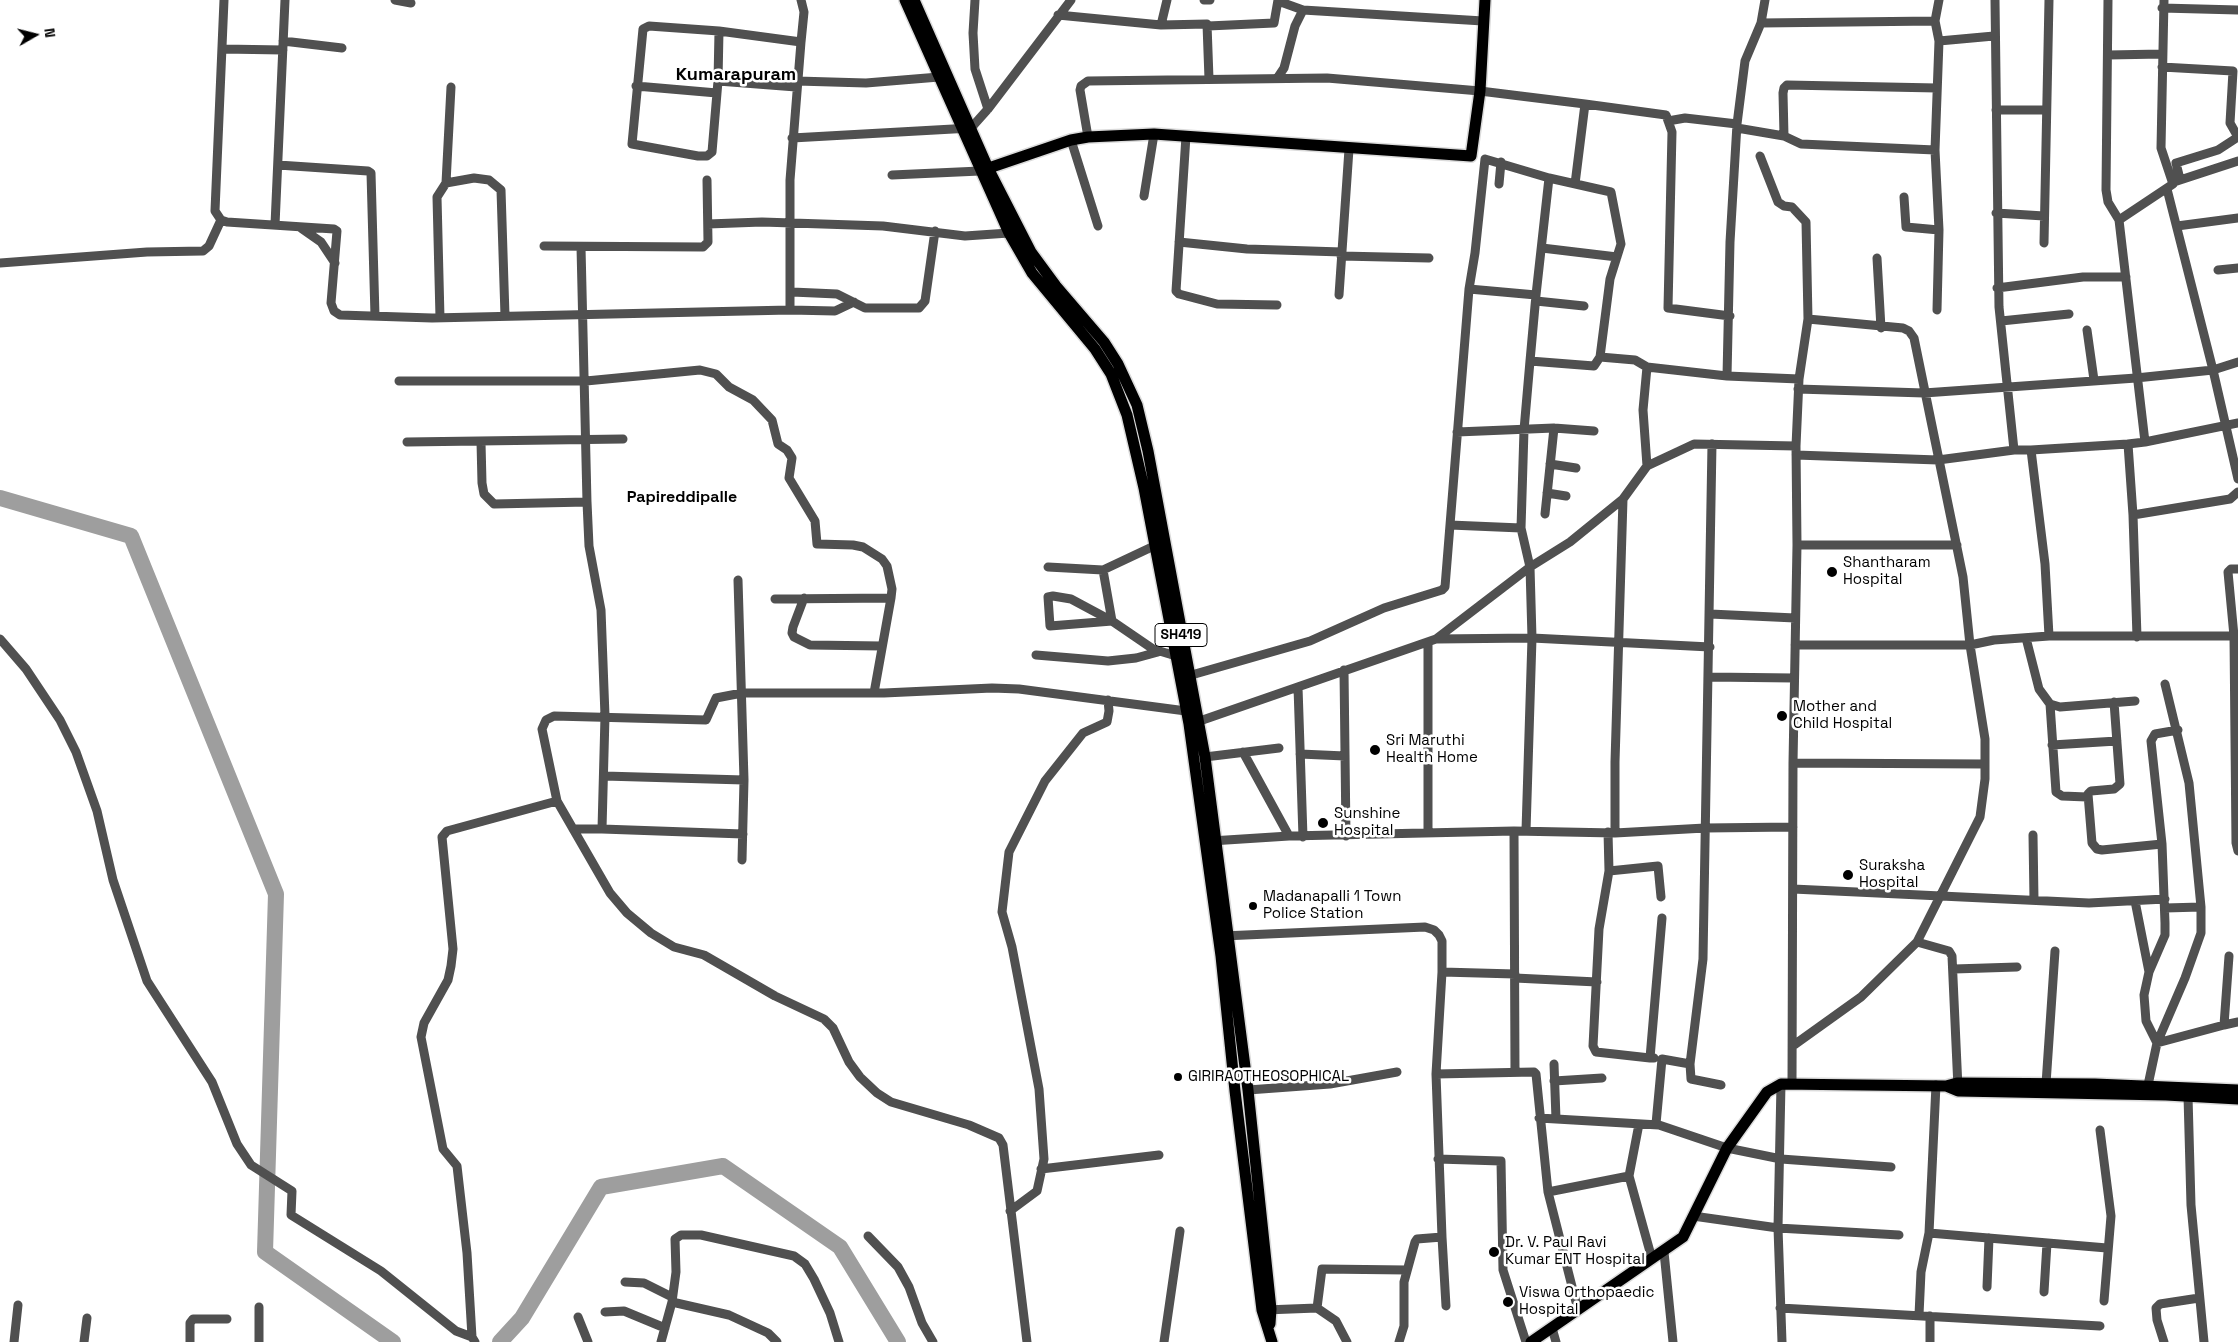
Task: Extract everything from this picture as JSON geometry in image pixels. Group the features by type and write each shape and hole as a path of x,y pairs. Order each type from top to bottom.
{"main road":[{"name":"SH419","path":"905,0 938,77 966,129"},
{"name":"SH419","path":"914,0 1009,233 1032,273 1095,349 1121,395 1144,488 1186,711 1193,723 1205,757 1230,936 1248,1090 1267,1310"},
{"path":"984,169 1071,140 1088,137 1154,134 1471,156 1480,91 1485,0"},
{"name":"SH419","path":"984,169 1031,252 1044,271 1104,342 1118,364 1134,398 1148,451 1188,676 1204,842 1272,1342"},
{"path":"1531,1342 1664,1252 1683,1237 1727,1148 1767,1092 1787,1084 2096,1089 2148,1085 2238,1090"},
{"path":"1949,1086 2046,1084 2238,1099"}],"street":[{"path":"221,220 215,211 224,0"},
{"path":"275,225 285,0"},
{"path":"395,0 411,3"},
{"path":"790,310 792,292 790,223 792,138 804,12 801,0"},
{"path":"975,0 973,33 976,69 988,109"},
{"path":"792,138 966,129 988,109 1068,3 1058,0"},
{"path":"1161,25 1167,0"},
{"path":"1204,0 1210,0"},
{"path":"1058,16 1175,26 1205,23 1208,26 1274,22 1278,0 1303,10 1483,21"},
{"path":"1727,376 1730,316 1730,242 1737,126 1745,61 1761,23 1765,0"},
{"path":"1937,310 1939,230 1935,150 1939,41 1936,21 1939,0"},
{"path":"1995,0 1998,288 2014,450"},
{"path":"2044,243 2049,0"},
{"path":"2108,0 2106,190 2108,202 2119,220 2145,442"},
{"path":"2174,184 2161,148 2163,4 2238,10"},
{"path":"1278,77 1284,68 1295,26 1303,10"},
{"path":"1761,23 1936,21"},
{"path":"719,31 718,81 712,152 706,156 698,156 632,144 636,86 643,29 649,26 719,31 800,42"},
{"path":"1208,26 1209,79"},
{"path":"1939,41 1994,36"},
{"path":"223,49 283,45 342,48"},
{"path":"2108,55 2162,54"},
{"path":"2162,68 2233,72 2230,123 2238,137 2218,150 2176,163 2174,184 2177,226 2238,480"},
{"path":"718,81 797,84 866,83 938,77"},
{"path":"1088,137 1080,90 1084,83 1278,77 1359,80 1480,91 1666,115 1672,132 1668,308 1730,316"},
{"path":"1784,136 1784,88 1788,85 1937,88"},
{"path":"636,86 717,93"},
{"path":"440,318 437,198 446,182 451,87"},
{"path":"1575,184 1585,104"},
{"path":"1996,110 2046,110"},
{"path":"1668,121 1686,118 1737,126 1784,136 1801,144 1935,150"},
{"path":"1144,196 1154,134"},
{"path":"1186,136 1177,293 1217,304 1277,305"},
{"path":"1071,140 1098,226"},
{"path":"1339,294 1349,149"},
{"path":"1471,156 1501,162 1549,178 1611,192 1620,244 1610,279 1600,357 1594,366 1530,361"},
{"path":"1760,156 1772,192 1778,202 1784,206 1792,207 1806,222 1808,319 1798,379 1796,451 1797,545 1793,763 1794,1046 1787,1084 1778,1228 1782,1342"},
{"path":"1188,676 1310,641 1384,608 1442,590 1445,583 1469,289 1475,253 1485,159"},
{"path":"2119,220 2174,184 2238,161"},
{"path":"1499,184 1501,162"},
{"path":"278,165 368,170 371,173 376,316"},
{"path":"892,175 984,169"},
{"path":"446,182 474,178 489,180 501,190 505,316"},
{"path":"1526,831 1532,638 1530,567 1521,528 1524,430 1549,178"},
{"path":"544,246 703,247 708,242 707,180"},
{"path":"1904,197 1906,227 1939,230"},
{"path":"1996,213 2044,216"},
{"path":"2177,226 2238,218"},
{"path":"221,220 336,231 332,303 334,311 340,315 440,318 790,310 835,311 854,302"},
{"path":"0,262 147,252 198,252 209,246 221,220"},
{"path":"708,224 790,223 935,231 965,236 1009,233"},
{"path":"299,226 321,242 335,263"},
{"path":"792,292 829,292 865,308 919,308 923,306 925,301 935,231"},
{"path":"1179,242 1247,249 1429,258"},
{"path":"582,247 589,546 601,610 606,716 602,829"},
{"path":"1542,248 1617,256"},
{"path":"1877,258 1881,328"},
{"path":"2218,270 2238,268"},
{"path":"1998,288 2082,277 2126,277"},
{"path":"1469,289 1584,306"},
{"path":"2000,321 2069,314"},
{"path":"1794,1046 1861,997 1917,942 1980,817 1985,764 1985,739 1970,645 1963,577 1914,338 1904,328 1881,328 1808,319"},
{"path":"2087,330 2094,380"},
{"path":"1600,357 1635,360 1646,367 1727,376 1798,379"},
{"path":"1798,389 1924,392 2008,388 2213,370 2238,362"},
{"path":"1646,367 1643,410 1647,466"},
{"path":"399,381 586,381 700,370 716,374 728,387 753,400 772,420 778,444 790,454 792,462 789,478 815,520 817,544 863,547 882,560 889,572 891,598 874,693"},
{"path":"1432,640 1530,567 1570,542 1623,499 1647,466 1694,444 1938,460 2014,450 2145,442 2238,423"},
{"path":"1458,432 1554,428 1594,431"},
{"path":"1545,514 1554,428"},
{"path":"406,442 587,441 623,439"},
{"path":"481,442 484,494 494,504 587,502"},
{"path":"1712,444 1710,647 1703,959 1690,1064 1691,1079 1721,1085"},
{"path":"2128,444 2133,515 2137,637"},
{"path":"2031,450 2045,564 2049,636"},
{"path":"1550,464 1576,468"},
{"path":"2133,515 2230,499 2238,492"},
{"path":"1547,493 1566,496"},
{"path":"1623,499 1612,832 1609,871 1599,929 1593,1046 1596,1052 1690,1064"},
{"path":"1450,525 1521,528"},
{"path":"1797,545 1957,545"},
{"path":"1048,567 1103,570 1154,546"},
{"path":"2238,569 2231,569 2228,572 2236,636 2236,843 2238,851"},
{"path":"1103,570 1112,622"},
{"path":"738,580 744,780 742,860"},
{"path":"1112,622 1050,626 1047,599 1049,596 1054,596 1079,602 1112,622 1158,652 1176,656"},
{"path":"804,598 793,627 792,633 794,637 810,645 882,646"},
{"path":"775,599 891,598"},
{"path":"1710,614 1795,618"},
{"path":"1795,645 1970,645 1994,640 2049,636 2236,636"},
{"path":"1193,723 1432,640 1532,638 1710,647"},
{"path":"2026,638 2039,689 2050,704 2056,792 2062,796 2087,797"},
{"path":"0,639 26,669 60,720 76,752 97,812 113,880 147,980 212,1082 237,1144 251,1165 292,1191 291,1215 381,1271 456,1330 473,1339"},
{"path":"1428,833 1432,640"},
{"path":"1036,655 1108,661 1136,658 1158,652"},
{"path":"1344,670 1346,836"},
{"path":"1709,677 1794,678"},
{"path":"2148,1085 2157,1043 2194,957 2201,934 2201,908 2196,876 2193,807 2178,730 2165,684"},
{"path":"1298,687 1302,837"},
{"path":"1027,1342 1003,1145 996,1135 891,1102 877,1093 848,1062 834,1028 824,1020 775,996 704,955 674,948 651,933 627,913 610,893 557,801 542,729 546,720 554,716 706,720 716,698 742,693 874,693 1019,688 1186,711"},
{"path":"1010,1210 1037,1191 1044,1159 1039,1090 1012,947 1002,912 1009,852 1045,781 1082,733 1107,722 1108,700"},
{"path":"2050,704 2060,707 2135,701"},
{"path":"2114,702 2120,784 2114,789 2091,791 2087,797 2092,843 2097,849 2162,844"},
{"path":"2157,1043 2146,1022 2144,995 2149,972 2164,934 2165,904 2162,844 2152,738 2155,734 2178,730"},
{"path":"2052,745 2117,741"},
{"path":"1205,757 1279,748"},
{"path":"1242,752 1289,836"},
{"path":"1300,754 1345,756"},
{"path":"1793,763 1985,764"},
{"path":"604,776 744,780"},
{"path":"473,1339 467,1253 457,1166 443,1149 421,1036 424,1023 448,980 453,949 442,837 447,831 557,801"},
{"path":"1204,842 1289,836 1514,831 1612,832 1793,827"},
{"path":"573,829 743,834"},
{"path":"1514,831 1515,1072"},
{"path":"2033,835 2034,900"},
{"path":"1609,871 1658,866 1662,897"},
{"path":"1793,889 2089,903 2136,901 2201,908"},
{"path":"2136,901 2149,972"},
{"path":"1650,1058 1662,918"},
{"path":"1218,936 1425,927 1434,930 1442,942 1436,1074 1438,1159 1446,1306"},
{"path":"1917,942 1949,951 1954,969 1949,1086 1929,1233 1921,1272 1918,1315"},
{"path":"2046,1084 2054,951"},
{"path":"2224,1025 2229,956"},
{"path":"1954,969 2017,966"},
{"path":"1442,972 1597,982"},
{"path":"2157,1043 2238,1022"},
{"path":"1659,1125 1656,1124 1662,1059"},
{"path":"1554,1064 1556,1119"},
{"path":"1248,1090 1330,1084 1397,1072"},
{"path":"1436,1074 1515,1072 1536,1074 1548,1192 1578,1310"},
{"path":"1554,1081 1602,1078"},
{"path":"2188,1096 2191,1204 2204,1342"},
{"path":"1539,1118 1659,1125 1727,1148 1781,1159 1892,1167"},
{"path":"1639,1124 1629,1176 1652,1259"},
{"path":"2100,1130 2111,1216 2104,1301"},
{"path":"1041,1169 1159,1155"},
{"path":"1438,1159 1498,1159 1502,1164 1503,1270 1526,1342"},
{"path":"1548,1192 1629,1176"},
{"path":"1694,1216 1778,1228 1899,1235"},
{"path":"1164,1342 1180,1231"},
{"path":"1929,1233 2107,1248"},
{"path":"661,1342 672,1299 676,1272 675,1239 677,1236 701,1235 794,1256 805,1264 830,1313 839,1342"},
{"path":"868,1236 898,1267 909,1287 922,1323 933,1342"},
{"path":"1400,1342 1404,1326 1404,1282 1413,1246 1417,1239 1442,1238"},
{"path":"1987,1287 1989,1238"},
{"path":"2044,1292 2047,1243"},
{"path":"1664,1252 1673,1342"},
{"path":"1316,1308 1322,1268 1407,1270"},
{"path":"625,1282 644,1283 672,1299 729,1315 768,1333 777,1342"},
{"path":"2164,1342 2156,1320 2156,1308 2160,1304 2199,1298"},
{"path":"14,1342 18,1305"},
{"path":"259,1306 259,1342"},
{"path":"1267,1310 1316,1308 1336,1321 1347,1342"},
{"path":"1780,1308 2100,1326"},
{"path":"605,1312 624,1311 665,1328"},
{"path":"1930,1316 1930,1342"},
{"path":"578,1317 588,1342"},
{"path":"84,1342 87,1318"},
{"path":"190,1342 190,1323 193,1319 227,1319"},
{"path":"1552,1328 1556,1342"}],"waterway":[{"path":"0,498 131,536 276,894 265,1252 393,1342"},
{"path":"500,1342 522,1318 601,1187 723,1166 840,1247 898,1342"}],"place":[{"name":"Shantharam Hospital","path":"1832,572"},
{"name":"Mother and Child Hospital","path":"1782,716"},
{"name":"Sri Maruthi Health Home","path":"1375,750"},
{"name":"Sunshine Hospital","path":"1323,823"},
{"name":"Suraksha Hospital","path":"1848,875"},
{"name":"Madanapalli 1 Town Police Station","path":"1253,906"},
{"name":"GIRIRAOTHEOSOPHICAL","path":"1178,1077"},
{"name":"Dr. V. Paul Ravi Kumar ENT Hospital","path":"1494,1252"},
{"name":"Viswa Orthopaedic Hospital","path":"1508,1302"}],"district":[{"name":"Kumarapuram","path":"736,75"},
{"name":"Papireddipalle","path":"682,498"}]}
